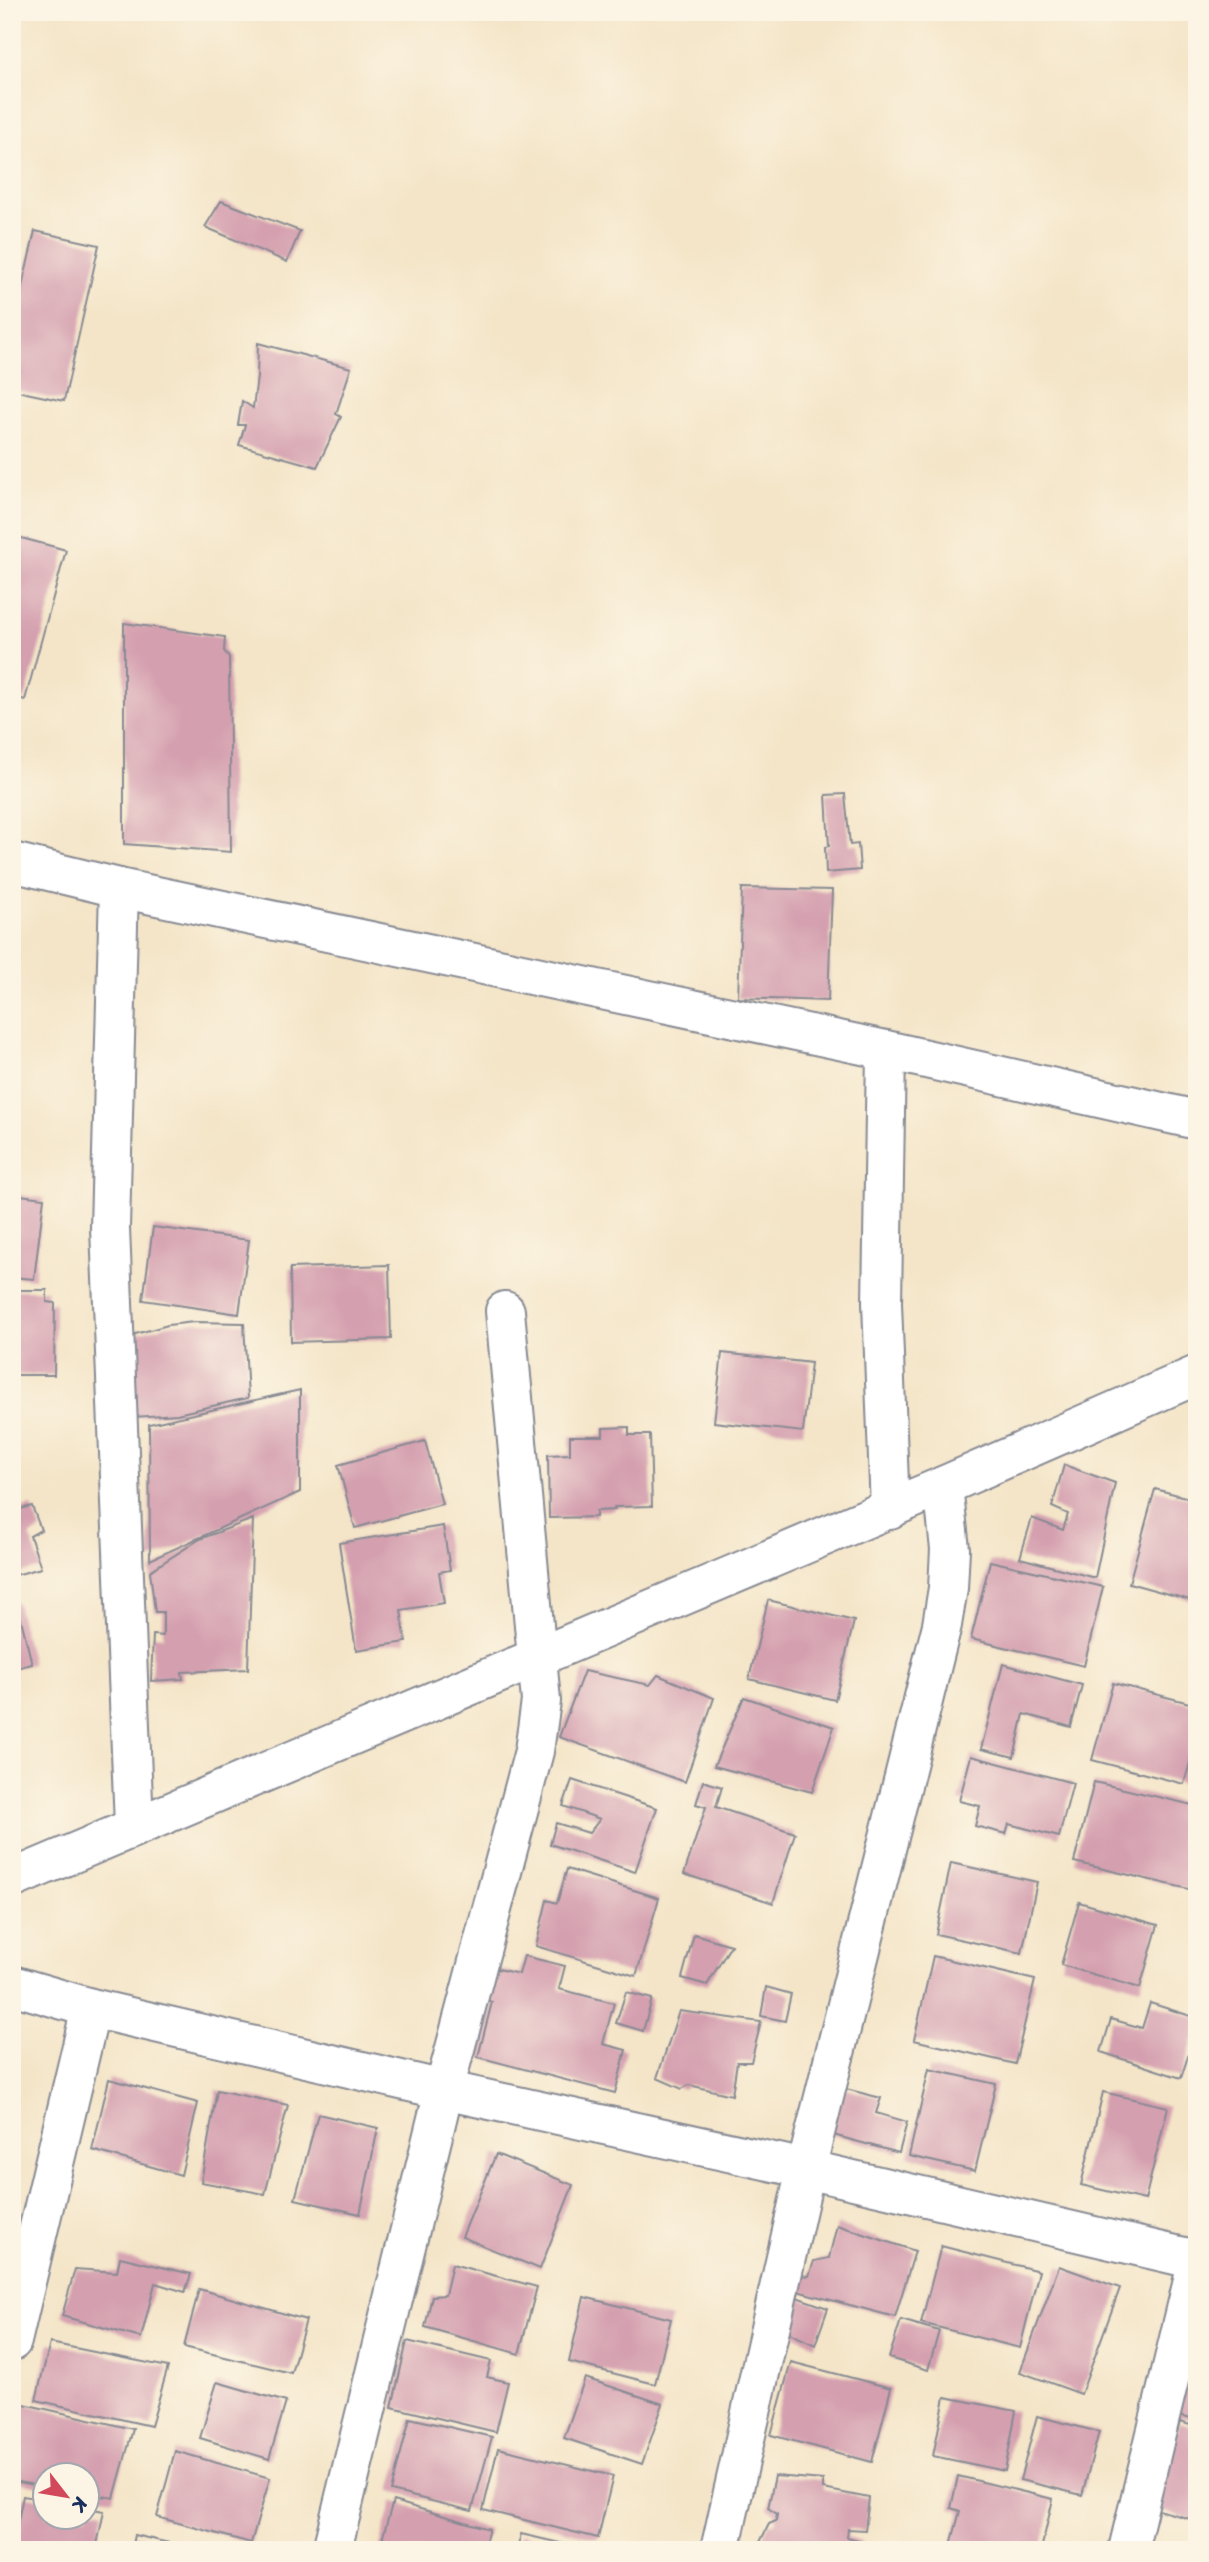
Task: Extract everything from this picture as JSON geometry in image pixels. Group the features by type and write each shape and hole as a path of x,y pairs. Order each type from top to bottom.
{"street":[{"path":"12,862 120,888 1197,1120"},
{"path":"120,888 110,1228 134,1826"},
{"path":"886,1051 882,1303 890,1510"},
{"path":"332,2550 444,2090 534,1751 541,1701 505,1311"},
{"path":"12,1879 890,1510 1197,1375"},
{"path":"720,2550 806,2169 942,1625 950,1549 943,1486"},
{"path":"12,1984 91,2008 444,2090 806,2169 1197,2262 1128,2550"},
{"path":"12,2341 91,2008"}],"building":[{"path":"221,201 300,231 287,262 205,227"},
{"path":"35,231 99,245 64,401 12,390 12,331"},
{"path":"258,343 351,368 336,414 341,417 317,467 239,445 245,425 238,425 242,401 253,408"},
{"path":"14,536 66,550 25,700 12,696"},
{"path":"124,623 225,637 224,651 229,657 231,852 124,844"},
{"path":"845,794 850,845 858,844 860,870 826,873 825,847 829,846 826,795"},
{"path":"742,888 832,890 828,1001 738,998"},
{"path":"12,1194 44,1198 34,1279 12,1277"},
{"path":"153,1227 249,1240 239,1314 143,1300"},
{"path":"389,1265 391,1339 291,1342 290,1268"},
{"path":"12,1290 47,1290 47,1302 55,1303 54,1375 12,1375"},
{"path":"194,1322 244,1323 248,1398 177,1414 134,1417 128,1336 168,1325"},
{"path":"722,1353 811,1363 803,1432 714,1422"},
{"path":"300,1390 300,1492 150,1560 149,1424"},
{"path":"629,1427 629,1435 650,1435 652,1506 614,1507 615,1510 596,1511 596,1517 549,1518 548,1455 570,1454 570,1436 603,1436 603,1428"},
{"path":"425,1441 442,1504 355,1528 338,1465"},
{"path":"1064,1465 1115,1483 1095,1578 1020,1558 1032,1518 1063,1530 1068,1514 1052,1507"},
{"path":"1155,1489 1197,1500 1197,1602 1129,1583"},
{"path":"32,1506 41,1530 30,1536 41,1568 12,1576 12,1511"},
{"path":"253,1519 248,1669 182,1672 183,1679 151,1681 153,1635 163,1636 163,1612 155,1612 150,1571 200,1539"},
{"path":"443,1526 450,1570 439,1572 444,1603 401,1610 406,1642 356,1650 339,1543"},
{"path":"990,1561 1103,1587 1084,1666 971,1639"},
{"path":"768,1600 854,1621 835,1700 749,1679"},
{"path":"17,1603 32,1664 12,1669 12,1604"},
{"path":"1003,1664 1082,1685 1071,1727 1024,1714 1014,1757 981,1749"},
{"path":"584,1671 650,1685 658,1675 714,1698 685,1782 559,1737"},
{"path":"1113,1683 1197,1705 1197,1737 1184,1784 1092,1760"},
{"path":"744,1697 834,1727 812,1792 714,1766"},
{"path":"971,1756 1073,1783 1059,1837 1009,1824 1006,1834 975,1826 980,1806 959,1801"},
{"path":"572,1780 657,1808 635,1872 550,1844 556,1823 589,1833 600,1819 563,1806"},
{"path":"703,1781 722,1787 716,1807 795,1833 773,1903 684,1874 706,1807 696,1804"},
{"path":"1094,1782 1197,1806 1197,1891 1074,1862"},
{"path":"951,1863 1037,1882 1022,1953 936,1934"},
{"path":"567,1869 659,1898 636,1976 536,1946 547,1900 557,1903"},
{"path":"1079,1902 1158,1925 1140,1988 1061,1965"},
{"path":"694,1934 731,1945 707,1985 682,1978"},
{"path":"524,1956 565,1966 559,1989 614,2003 603,2044 626,2050 615,2093 478,2057 492,2002 481,1999 490,1967 519,1974"},
{"path":"933,1956 1035,1980 1015,2064 914,2040"},
{"path":"766,1987 791,1994 785,2021 761,2016"},
{"path":"626,1992 652,1999 643,2031 616,2023"},
{"path":"1150,2003 1197,2018 1197,2028 1181,2078 1101,2052 1111,2019 1142,2028"},
{"path":"679,2011 761,2022 751,2062 737,2062 732,2095 689,2085 682,2089 657,2078"},
{"path":"929,2069 996,2084 975,2171 909,2156"},
{"path":"109,2079 198,2103 181,2175 92,2150"},
{"path":"838,2087 881,2098 876,2113 907,2122 899,2153 826,2133"},
{"path":"217,2090 288,2105 265,2194 201,2182"},
{"path":"1103,2092 1168,2107 1145,2200 1081,2185"},
{"path":"318,2114 378,2128 360,2214 295,2199"},
{"path":"496,2154 573,2185 540,2269 462,2237"},
{"path":"837,2225 915,2251 895,2317 797,2291 800,2275 809,2276 814,2261 829,2258"},
{"path":"941,2246 1039,2271 1020,2348 921,2323"},
{"path":"120,2257 191,2274 185,2292 155,2283 141,2338 62,2316 75,2269 117,2272"},
{"path":"452,2264 537,2287 519,2354 425,2327 432,2296 445,2295"},
{"path":"1059,2266 1120,2288 1081,2394 1020,2372"},
{"path":"199,2289 306,2320 291,2373 184,2347"},
{"path":"785,2293 828,2308 815,2345 774,2326"},
{"path":"584,2297 671,2319 655,2384 569,2362"},
{"path":"901,2320 939,2331 928,2370 889,2358"},
{"path":"1197,2324 1197,2420 1172,2415"},
{"path":"407,2341 491,2361 487,2377 508,2382 496,2432 392,2407"},
{"path":"50,2343 168,2367 151,2426 36,2400"},
{"path":"791,2362 891,2388 872,2462 771,2435"},
{"path":"585,2378 663,2404 642,2464 564,2438"},
{"path":"217,2382 286,2402 269,2459 200,2438"},
{"path":"945,2397 1016,2411 1005,2471 933,2456"},
{"path":"24,2404 133,2429 114,2498 102,2496 102,2460 32,2460 32,2485 12,2481 12,2459"},
{"path":"1037,2416 1099,2432 1082,2495 1020,2480"},
{"path":"410,2418 492,2437 472,2511 391,2491"},
{"path":"1180,2422 1197,2427 1197,2521 1155,2509"},
{"path":"498,2448 613,2476 598,2538 483,2510"},
{"path":"175,2451 270,2478 251,2543 157,2517"},
{"path":"775,2476 823,2480 823,2489 869,2498 865,2530 848,2529 847,2537 862,2541 860,2550 757,2548 769,2524 776,2521 777,2514 768,2508"},
{"path":"958,2476 1053,2499 1041,2550 969,2550 951,2545 960,2511 951,2508"},
{"path":"23,2496 32,2498 32,2530 100,2530 96,2550 12,2550"},
{"path":"393,2501 489,2529 483,2550 379,2550"},
{"path":"521,2534 586,2549 586,2550 517,2550"},
{"path":"134,2535 196,2549 196,2550 131,2550"}]}
